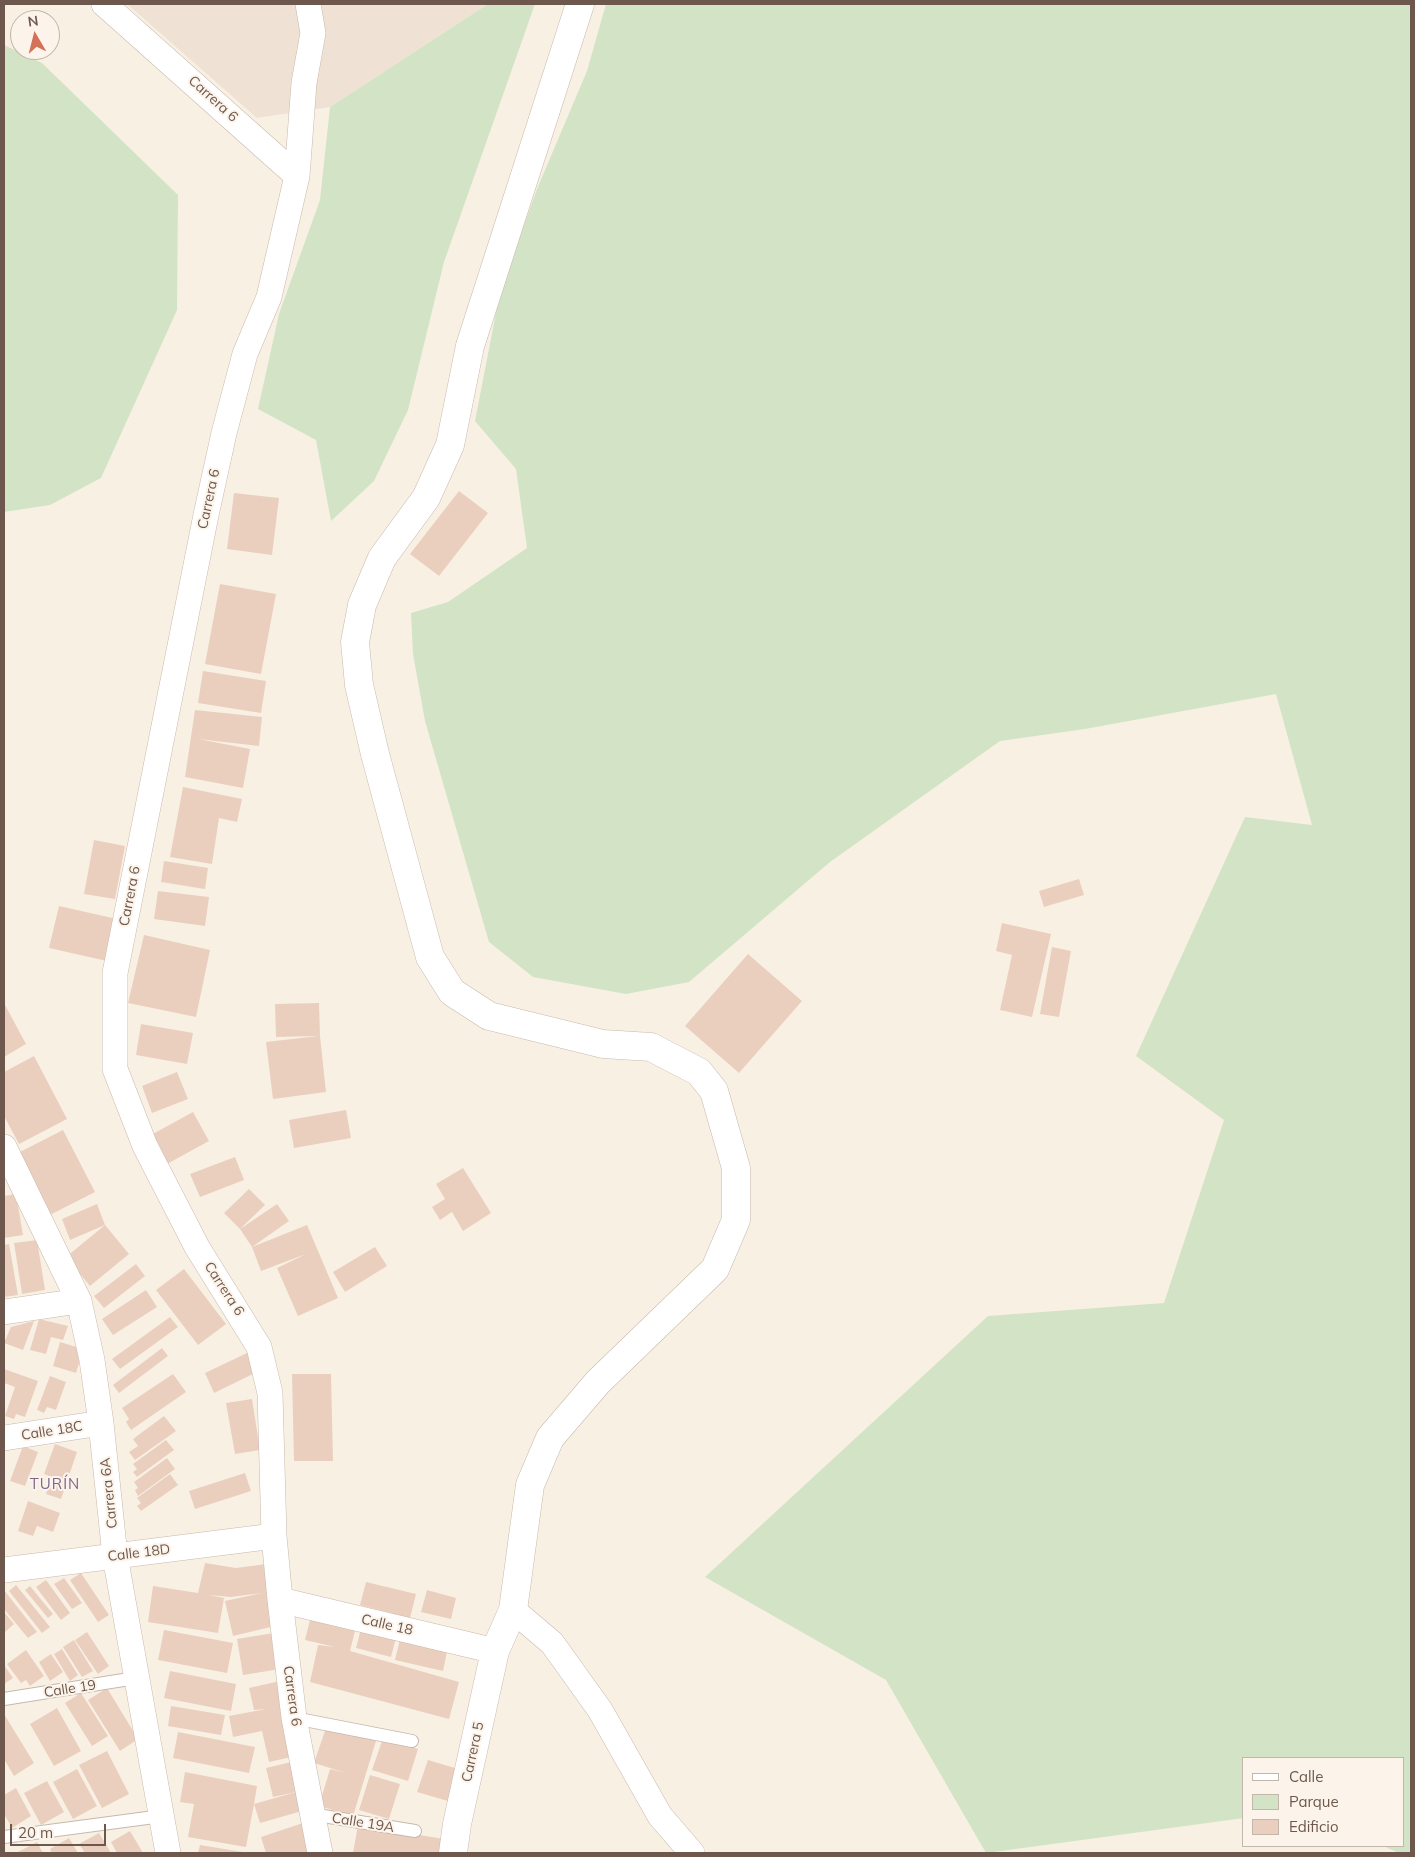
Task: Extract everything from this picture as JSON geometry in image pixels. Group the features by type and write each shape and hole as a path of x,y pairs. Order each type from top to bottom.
{"street":[{"name":"Carrera 6","path":"104,4 298,176 269,298 245,354 222,442 115,973 115,1069 138,1129 197,1247 259,1347 270,1392 274,1536 294,1718 320,1853"},
{"path":"298,176 304,83 313,33 308,4"},
{"name":"Carrera 5","path":"453,1853 457,1824 495,1651 513,1610 530,1485 550,1438 598,1382 715,1268 736,1220 736,1168 714,1091 700,1072 651,1047 603,1044 490,1016 452,992 430,957 384,791 359,685 355,642 362,605 382,558 426,498 450,445 470,346 580,4"},
{"name":"Carrera 6A","path":"4,1147 79,1301 92,1360 116,1556 168,1853"},
{"path":"4,1312 79,1301"},
{"name":"Calle 18C","path":"4,1438 101,1423"},
{"name":"Calle 18D","path":"4,1570 274,1536"},
{"name":"Calle 18","path":"280,1600 495,1651"},
{"path":"513,1610 552,1643 600,1710 660,1816 692,1853"}],"lane":[{"name":"Calle 19","path":"4,1699 136,1678"},
{"path":"294,1718 412,1741"},
{"name":"Calle 19A","path":"311,1814 415,1831"},
{"path":"4,1837 162,1816"}],"shaded area":[{"path":"127,4 488,4 330,107 257,118"}],"green space":[{"path":"488,4 535,4 444,262 408,410 374,481 331,521 316,440 258,409 279,314 320,200 330,107"},
{"path":"606,4 1411,4 1411,1853 1399,1853 1385,1847 1405,1847 1405,1757 1242,1757 1242,1818 986,1853 886,1680 705,1577 988,1316 1164,1303 1224,1120 1136,1056 1245,817 1312,825 1276,694 1085,729 1000,741 830,862 689,982 626,994 533,977 489,942 425,721 413,654 411,613 448,602 527,548 516,469 475,421 500,292 537,189 587,71"},
{"path":"4,45 10,48 10,60 36,60 42,63 178,195 177,310 101,478 50,505 4,512"}],"building":[{"path":"459,491 488,513 439,576 410,554"},
{"path":"234,493 279,498 272,555 227,549"},
{"path":"220,584 276,594 261,674 205,664"},
{"path":"203,671 266,681 261,713 198,703"},
{"path":"195,710 262,717 259,746 198,739 250,749 243,788 185,777"},
{"path":"183,787 242,799 237,822 219,818 212,864 170,857"},
{"path":"94,840 125,846 115,899 84,894"},
{"path":"164,861 208,868 205,889 161,882"},
{"path":"1079,879 1084,895 1044,907 1039,891"},
{"path":"158,891 209,897 205,926 154,919"},
{"path":"59,906 117,919 107,961 49,948"},
{"path":"1002,923 1051,934 1032,1017 1000,1010 1012,955 996,951"},
{"path":"144,935 210,950 196,1017 128,1003"},
{"path":"1052,947 1071,951 1059,1017 1040,1014"},
{"path":"748,954 802,1001 739,1073 685,1026"},
{"path":"4,1003 26,1044 4,1057"},
{"path":"319,1003 320,1036 326,1092 273,1099 266,1042 318,1036 276,1037 275,1004"},
{"path":"141,1024 193,1033 187,1064 136,1055"},
{"path":"34,1056 67,1119 19,1144 4,1116 4,1072"},
{"path":"177,1072 188,1099 152,1113 142,1086"},
{"path":"346,1110 351,1138 294,1148 289,1120"},
{"path":"193,1112 209,1141 167,1164 151,1135"},
{"path":"63,1130 95,1192 46,1217 14,1155"},
{"path":"235,1157 244,1180 200,1197 190,1174"},
{"path":"463,1168 491,1213 463,1231 452,1212 440,1220 432,1207 445,1199 436,1184"},
{"path":"249,1189 265,1205 240,1229 224,1213"},
{"path":"16,1194 23,1235 4,1238 4,1196"},
{"path":"97,1204 105,1225 70,1240 62,1219"},
{"path":"277,1204 289,1221 252,1247 240,1229"},
{"path":"105,1225 129,1254 90,1286 66,1257"},
{"path":"307,1225 338,1298 298,1316 277,1268 306,1254 261,1271 252,1247"},
{"path":"37,1240 45,1290 22,1294 14,1243"},
{"path":"9,1244 18,1295 4,1297 4,1245"},
{"path":"375,1247 387,1266 345,1292 333,1272"},
{"path":"136,1264 145,1276 104,1308 94,1296"},
{"path":"184,1269 226,1324 198,1345 156,1290"},
{"path":"146,1290 157,1307 113,1335 102,1319"},
{"path":"170,1317 178,1327 120,1369 112,1359"},
{"path":"39,1319 68,1326 63,1340 51,1337 46,1354 30,1350"},
{"path":"34,1321 23,1350 4,1343 11,1327"},
{"path":"60,1342 83,1349 76,1373 53,1366"},
{"path":"162,1348 168,1356 119,1393 113,1385"},
{"path":"247,1353 257,1372 214,1393 205,1373"},
{"path":"4,1369 38,1381 25,1417 16,1414 14,1419 5,1416 15,1387 4,1383"},
{"path":"173,1374 186,1392 131,1430 126,1422 129,1419 122,1408"},
{"path":"292,1374 331,1374 333,1461 294,1461"},
{"path":"50,1376 66,1382 56,1410 47,1407 44,1413 37,1410"},
{"path":"252,1399 260,1450 235,1454 226,1403"},
{"path":"164,1416 176,1431 135,1460 129,1452 138,1446 133,1439"},
{"path":"166,1440 174,1450 137,1477 133,1472 137,1469 133,1464"},
{"path":"55,1444 77,1452 61,1499 46,1494 52,1477 44,1474"},
{"path":"23,1446 38,1452 25,1486 10,1481"},
{"path":"167,1458 175,1469 138,1496 135,1490 138,1488 134,1482"},
{"path":"245,1473 251,1491 195,1509 189,1491"},
{"path":"170,1474 178,1485 141,1511 137,1506 141,1503 137,1498"},
{"path":"28,1501 60,1513 53,1532 37,1526 33,1536 18,1531"},
{"path":"205,1563 236,1568 274,1563 275,1626 233,1636 225,1601 262,1593 231,1597 209,1595 224,1598 218,1633 148,1622 153,1586 198,1593"},
{"path":"81,1573 109,1615 98,1622 70,1580"},
{"path":"64,1578 82,1603 72,1609 54,1584"},
{"path":"46,1580 70,1613 61,1620 36,1587"},
{"path":"366,1582 416,1594 410,1618 360,1605"},
{"path":"16,1585 50,1627 42,1633 9,1591"},
{"path":"30,1586 53,1614 48,1618 25,1590"},
{"path":"4,1590 37,1632 28,1638 4,1609"},
{"path":"427,1590 456,1598 451,1619 421,1612"},
{"path":"313,1608 358,1619 350,1651 459,1682 449,1719 310,1682 318,1645 335,1647 305,1640"},
{"path":"4,1612 14,1624 4,1633"},
{"path":"363,1621 398,1630 391,1657 356,1648"},
{"path":"164,1630 233,1643 227,1673 158,1660"},
{"path":"402,1631 449,1642 443,1671 395,1660"},
{"path":"87,1632 109,1666 98,1674 75,1640"},
{"path":"274,1633 280,1669 243,1675 237,1639"},
{"path":"74,1640 93,1671 82,1677 63,1647"},
{"path":"62,1649 78,1675 70,1681 54,1654"},
{"path":"26,1650 44,1676 30,1686 26,1680 21,1683 7,1664"},
{"path":"51,1654 63,1672 50,1681 39,1662"},
{"path":"4,1665 13,1678 4,1684"},
{"path":"170,1671 236,1684 231,1711 164,1698"},
{"path":"280,1681 296,1756 269,1762 262,1731 233,1737 229,1716 266,1709 254,1710 249,1688"},
{"path":"107,1688 138,1739 120,1751 88,1700"},
{"path":"81,1693 108,1736 92,1746 65,1703"},
{"path":"171,1706 225,1715 221,1735 168,1726"},
{"path":"57,1708 81,1751 54,1766 30,1724"},
{"path":"4,1714 34,1763 14,1776 4,1759"},
{"path":"327,1725 376,1741 353,1816 319,1806 330,1769 346,1773 314,1763"},
{"path":"178,1732 255,1747 249,1773 173,1758"},
{"path":"383,1738 418,1749 408,1781 372,1770"},
{"path":"107,1751 129,1794 102,1808 79,1765"},
{"path":"300,1760 309,1809 260,1823 254,1804 296,1792 273,1797 266,1768"},
{"path":"428,1760 468,1772 458,1804 417,1792"},
{"path":"77,1769 97,1806 73,1819 53,1782"},
{"path":"185,1772 257,1786 246,1847 188,1837 194,1804 180,1802"},
{"path":"370,1775 400,1784 389,1819 359,1810"},
{"path":"47,1781 64,1812 41,1825 24,1793"},
{"path":"16,1788 31,1816 12,1828 4,1814 4,1795"},
{"path":"309,1821 319,1849 306,1853 266,1853 261,1837"},
{"path":"358,1825 444,1839 442,1853 353,1853"},
{"path":"130,1831 143,1853 117,1853 111,1842"},
{"path":"99,1833 111,1853 85,1853 79,1844"},
{"path":"69,1838 78,1853 52,1853 50,1849"},
{"path":"37,1842 43,1853 16,1853"},
{"path":"200,1845 243,1852 243,1853 198,1853"}],"district":[{"name":"TURÍN","path":"55,1484"}]}
